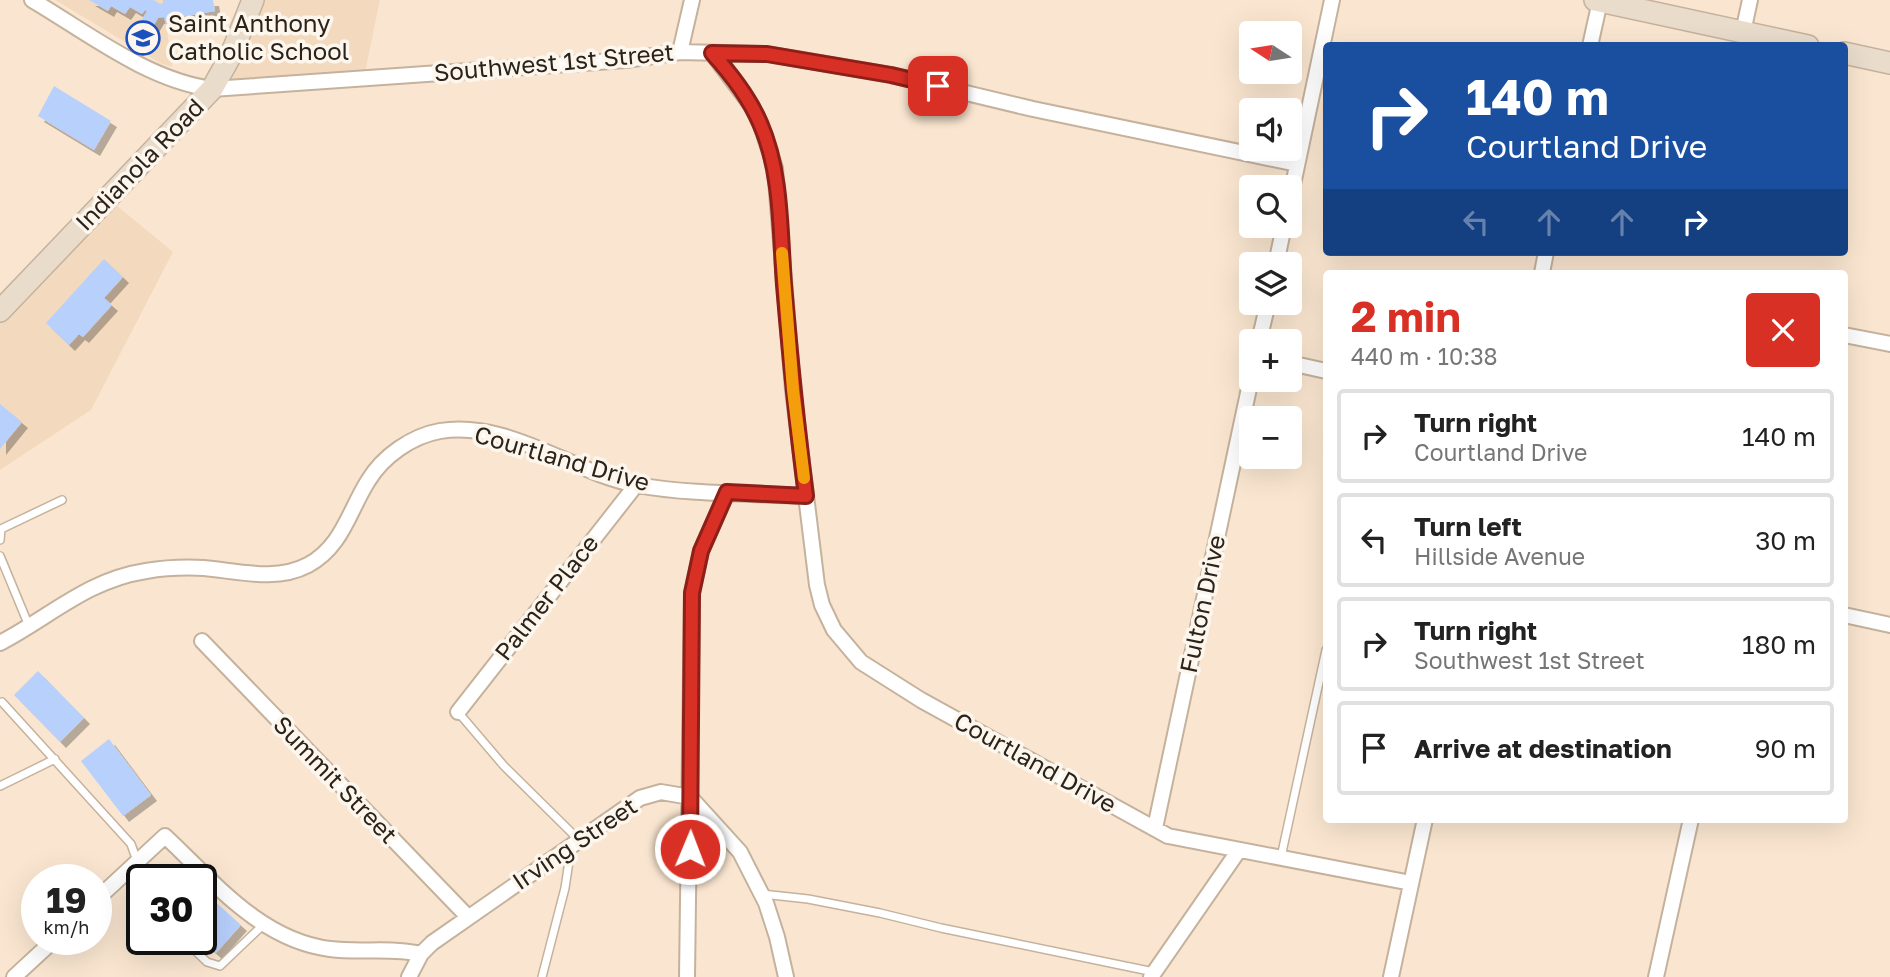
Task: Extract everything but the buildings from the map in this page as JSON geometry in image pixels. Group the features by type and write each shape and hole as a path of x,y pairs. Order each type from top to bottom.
{"main road":[{"name":"Indianola Road","path":"0,311 212,89 231,55 253,0"},
{"path":"1598,0 1789,42"},
{"path":"1848,54 1890,63"}],"street":[{"name":"Southwest 1st Street","path":"32,0 149,68 184,82 212,89 626,60 680,52 767,54 891,75 1033,109 1297,164"},
{"path":"680,52 692,0"},
{"path":"1323,42 1332,0"},
{"path":"1591,42 1598,0"},
{"path":"1743,32 1750,0"},
{"path":"1295,175 1323,42"},
{"path":"712,53 729,72 751,105 761,125 775,167 793,390 806,496"},
{"path":"1848,336 1890,344"},
{"path":"1302,366 1323,370"},
{"name":"Fulton Drive","path":"1155,828 1248,392"},
{"name":"Courtland Drive","path":"0,643 87,590 145,571 202,568 264,575 306,566 328,551 341,536 368,480 382,463 408,442 439,431 472,430 530,445 601,475 636,485 806,496 822,605 834,630 861,662 921,700 1168,836 1411,883"},
{"name":"Palmer Place","path":"457,712 636,485"},
{"path":"687,977 692,593 701,551 727,492"},
{"path":"1848,616 1890,625"},
{"name":"Summit Street","path":"202,641 468,917"},
{"name":"Irving Street","path":"421,954 468,917 640,798 661,792 690,797"},
{"path":"690,797 740,852 761,894 777,937 786,977"},
{"path":"1391,977 1424,823"},
{"path":"1656,977 1690,823"},
{"path":"135,864 164,836 195,864"},
{"path":"1153,975 1239,850"},
{"path":"112,885 126,872"},
{"path":"217,883 264,925 310,945 332,949 402,950 421,954 409,977"},
{"path":"14,977 38,955"}],"lane":[{"path":"0,540 1,529 62,500"},
{"path":"0,556 29,626"},
{"path":"1281,858 1323,664"},
{"path":"2,702 131,844 133,864"},
{"path":"457,712 575,843 542,977"},
{"path":"0,786 55,759"},
{"path":"761,894 808,899 880,913 1153,975"},
{"path":"200,955 207,962 220,966 264,925"}],"shaded area":[{"name":"Saint Anthony Catholic School","path":"55,0 163,0 172,67 160,63"},
{"path":"253,0 380,0 363,82 212,89"},
{"path":"109,199 173,252 91,410 0,470 0,311"}],"slow traffic":[{"path":"782,253 793,390 804,478"}],"place":[{"name":"Saint Anthony Catholic School","path":"143,38"}],"route":[{"path":"690,849 692,593 701,551 727,492 806,496 793,390 775,167 761,125 751,105 729,72 712,53 767,54 891,75 938,86"}]}
